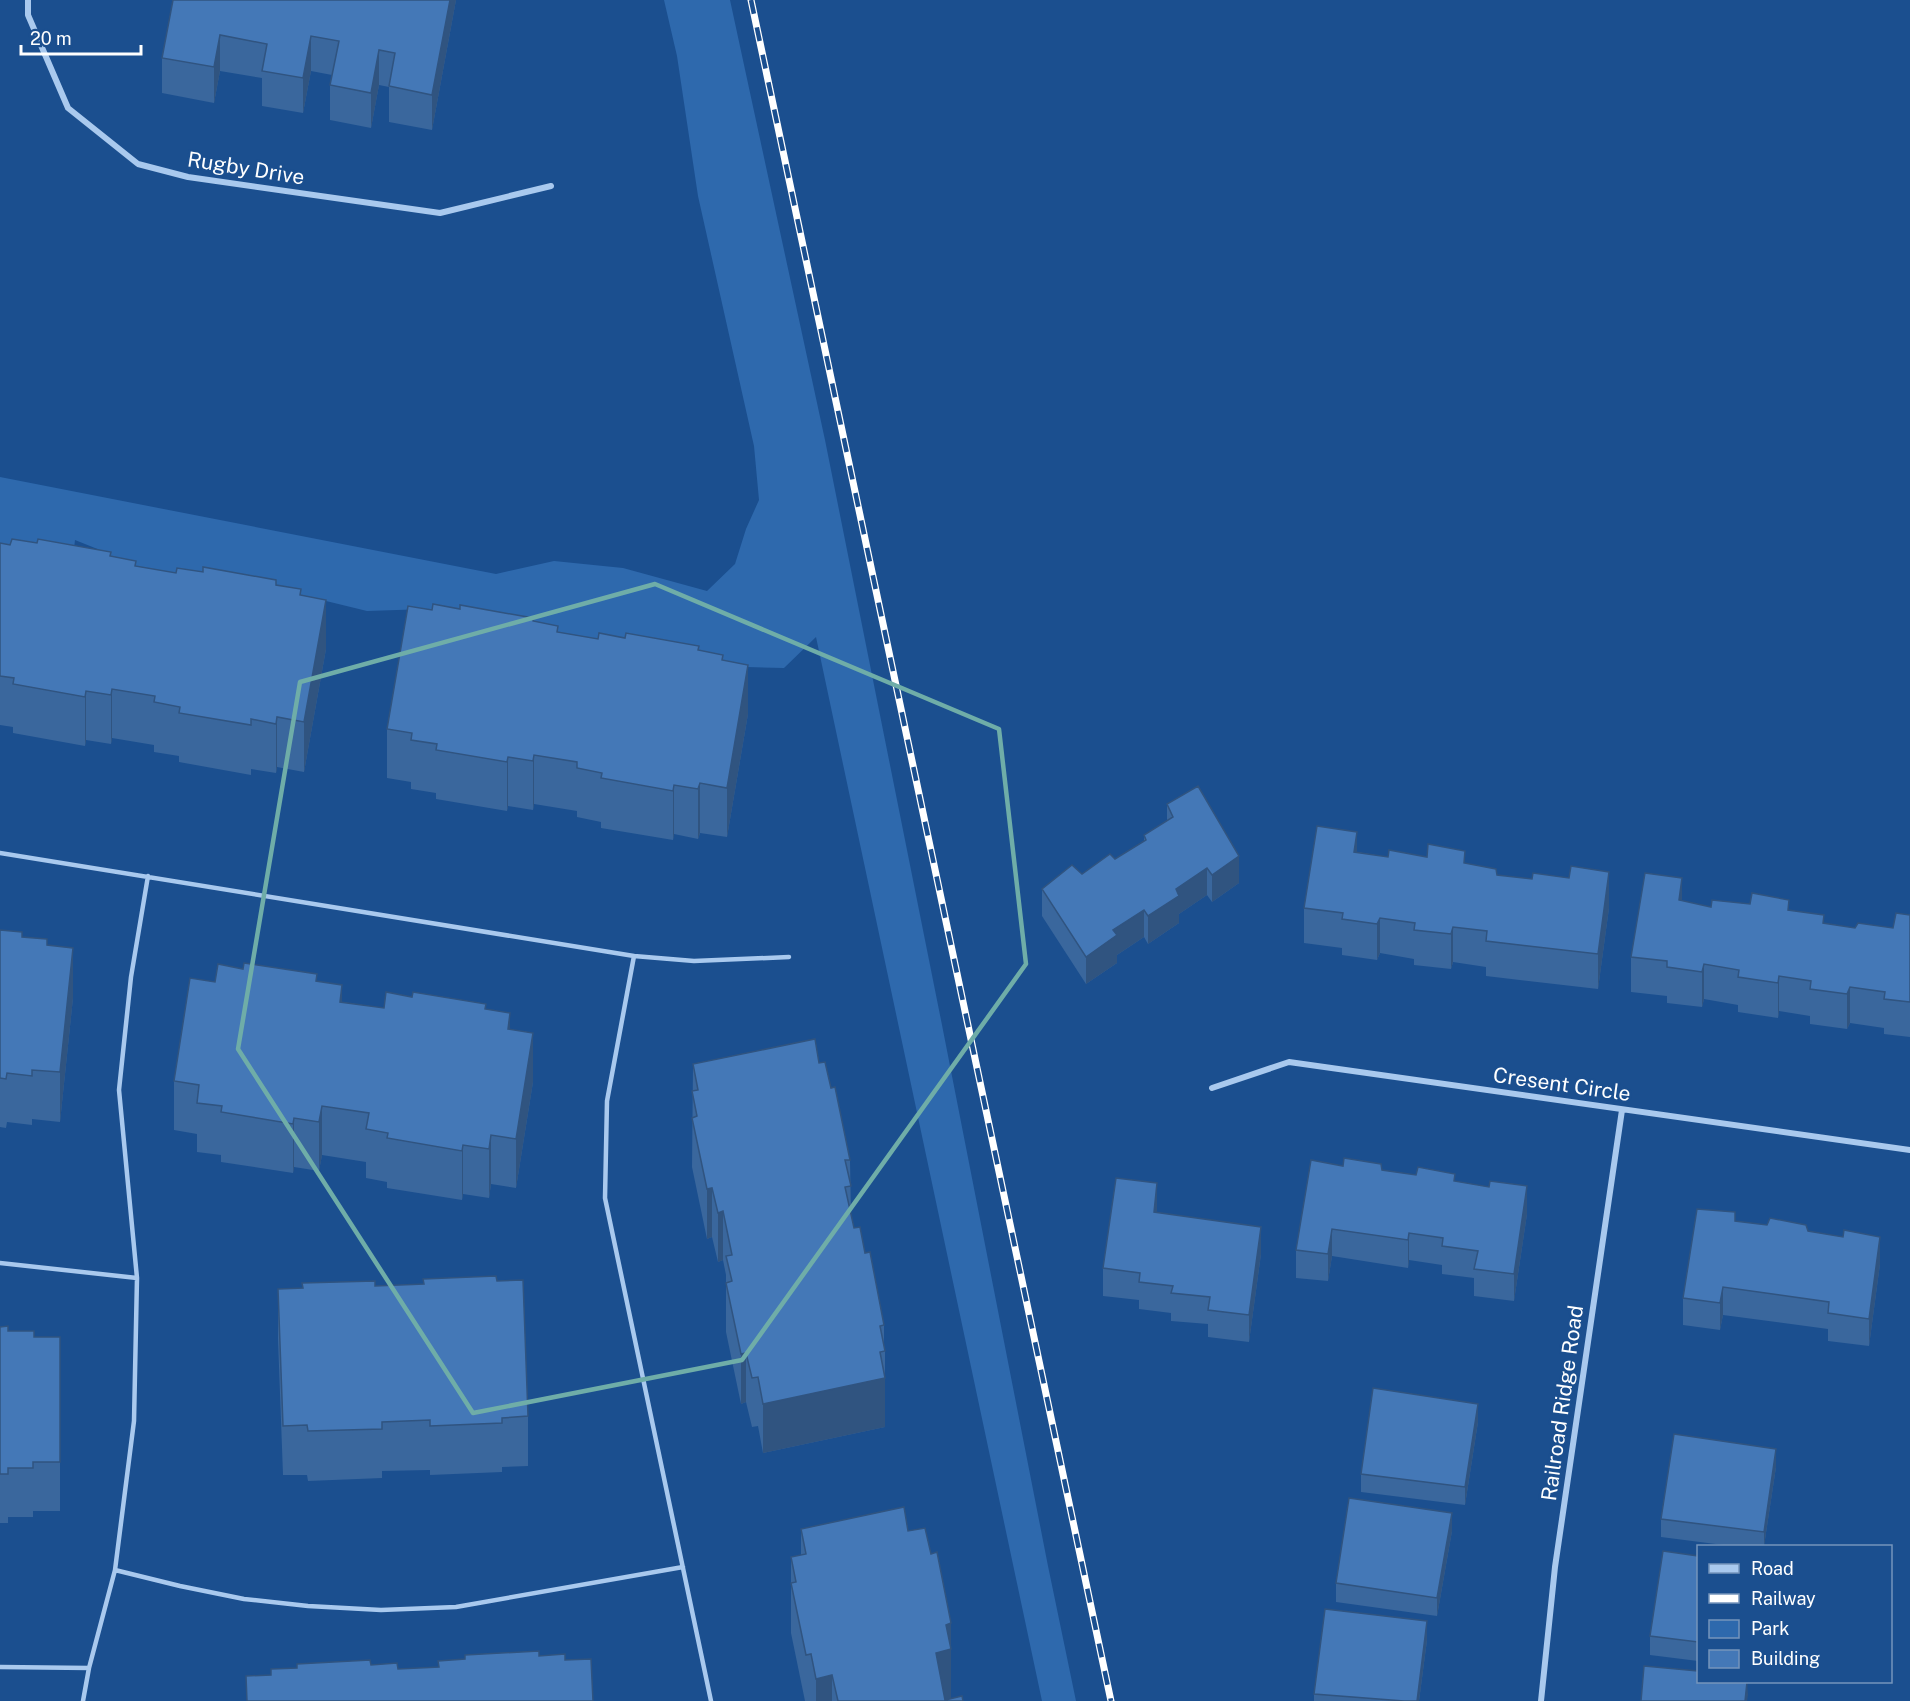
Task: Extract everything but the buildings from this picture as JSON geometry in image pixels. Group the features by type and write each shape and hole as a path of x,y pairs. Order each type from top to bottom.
{"street":[{"name":"Rugby Drive","path":"28,0 28,15 68,108 138,164 188,177 440,213 551,186"},
{"name":"Cresent Circle","path":"1212,1088 1289,1062 1910,1150"},
{"name":"Railroad Ridge Road","path":"1541,1701 1555,1567 1622,1110"}],"lane":[{"path":"0,853 634,956 694,962 789,957"},
{"path":"83,1701 89,1668 115,1570 134,1421 137,1278 119,1090 131,977 148,876"},
{"path":"634,956 607,1101 605,1198 711,1701"},
{"path":"0,1263 137,1278"},
{"path":"115,1570 244,1599 308,1606 381,1610 456,1607 683,1567"},
{"path":"0,1667 89,1668"}],"highlighted area":[{"path":"655,584 999,729 1026,964 742,1360 473,1413 238,1049 300,682"}],"green space":[{"path":"664,0 730,0 825,440 1076,1701 1042,1701 816,637 784,668 747,667 477,627 427,609 367,611 281,590 93,580 110,554 75,540 74,549 0,563 0,477 496,574 554,561 623,568 707,591 735,564 746,529 759,500 754,446 698,196 677,56"}],"railway":[{"path":"751,0 1111,1701"}]}
